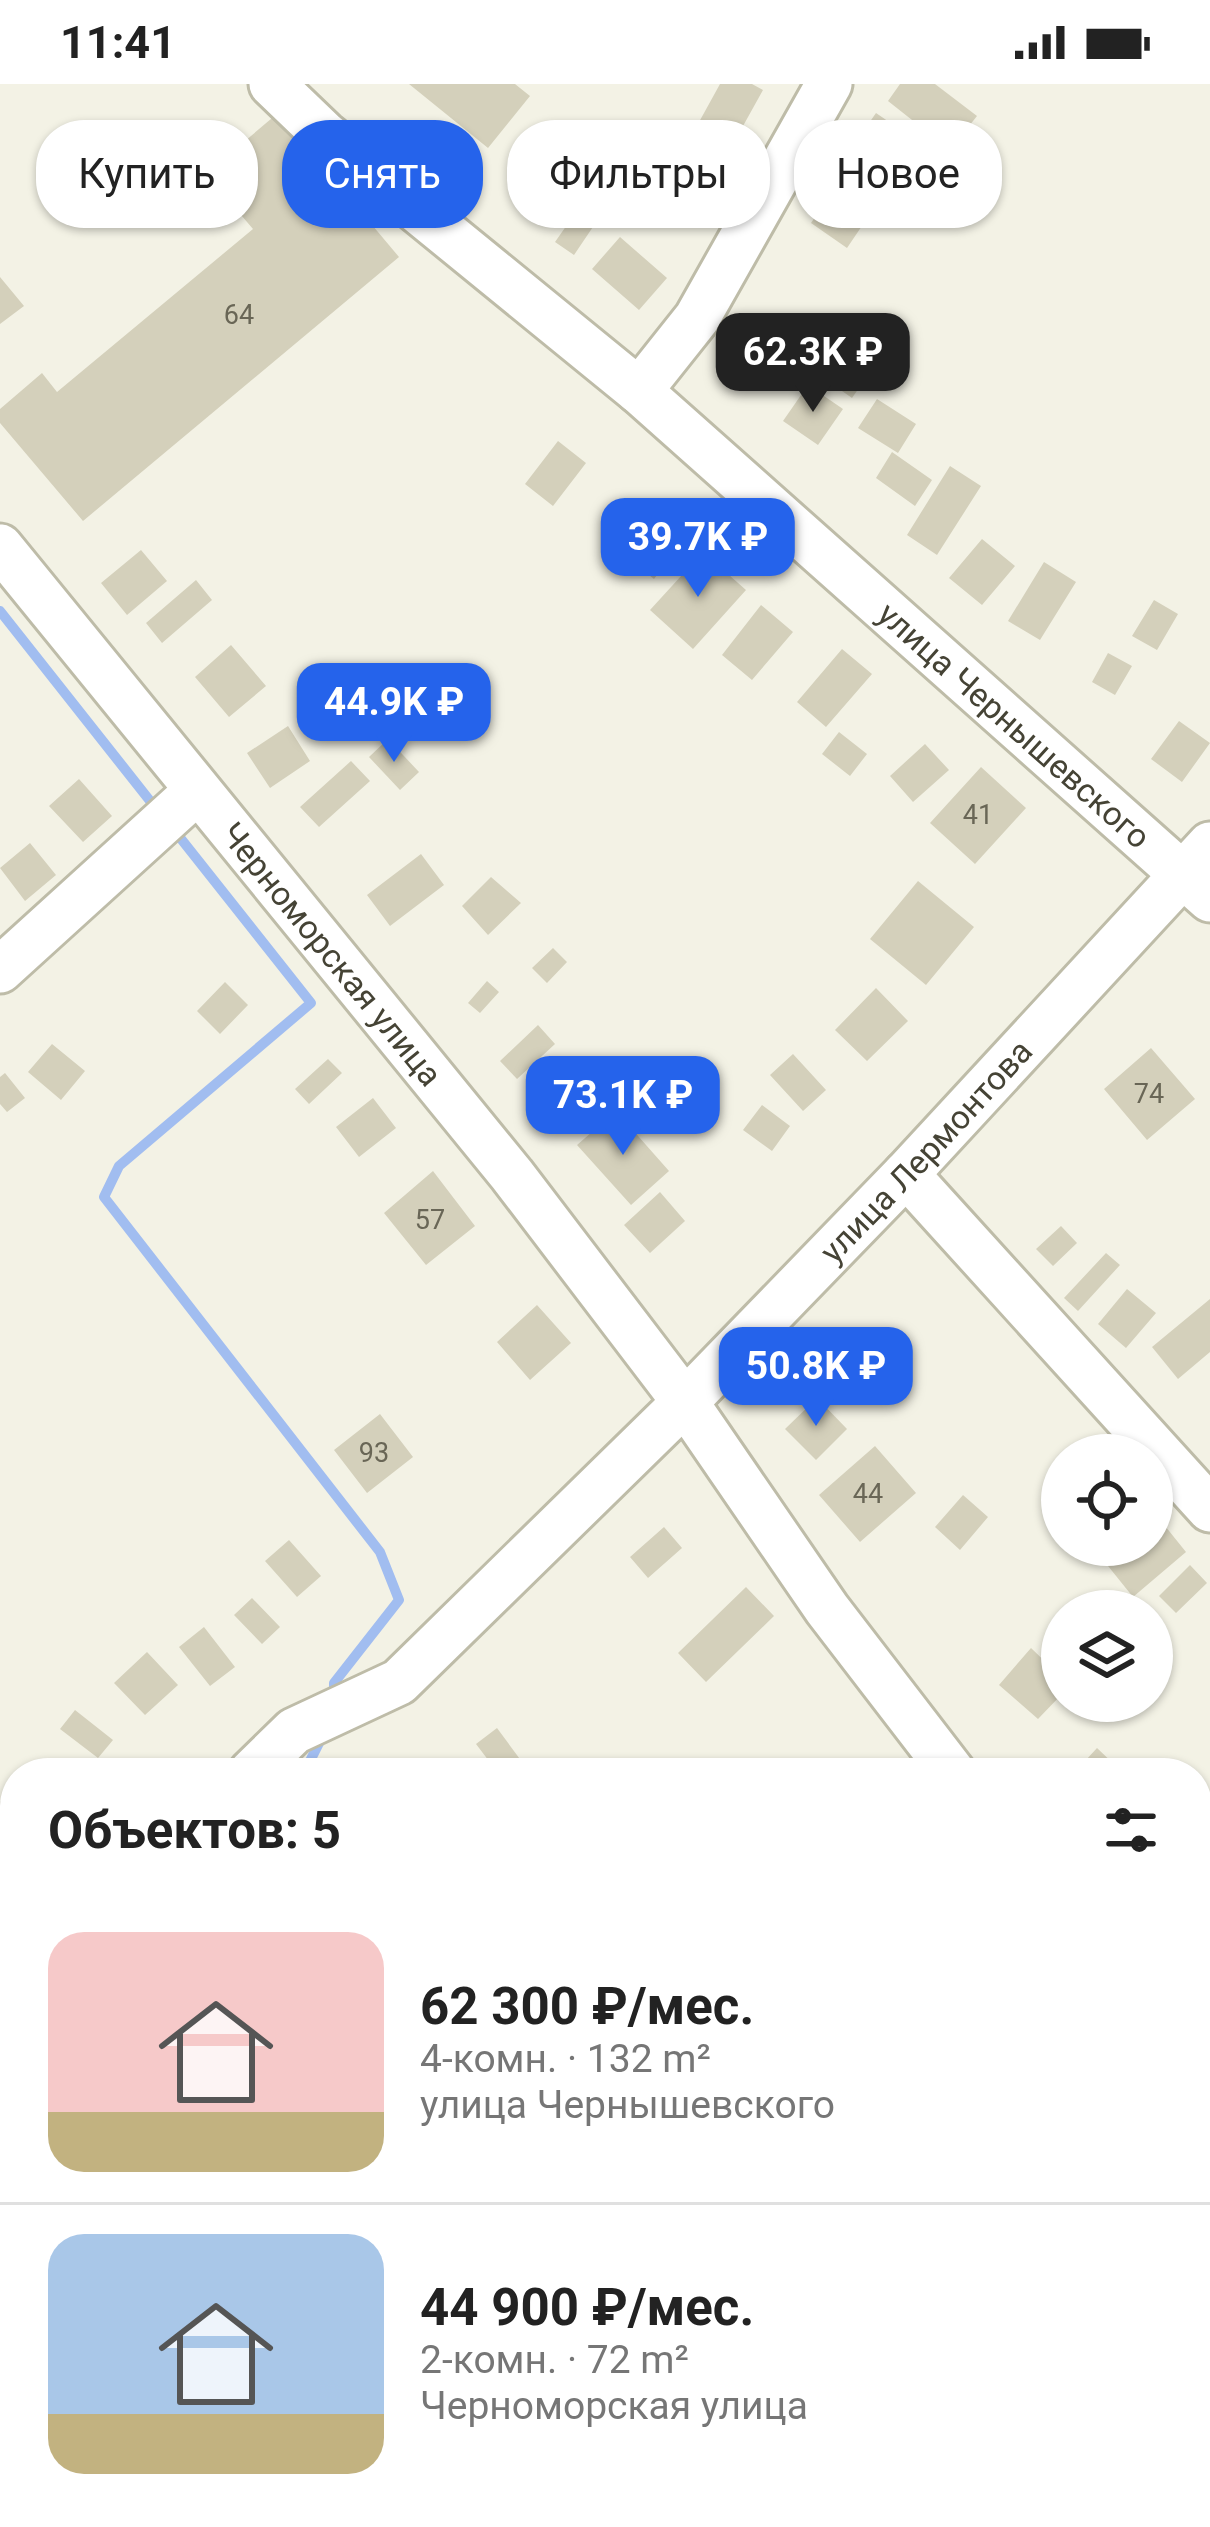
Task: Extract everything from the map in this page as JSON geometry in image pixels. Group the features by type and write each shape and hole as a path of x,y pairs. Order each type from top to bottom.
{"street":[{"name":"улица Чернышевского","path":"272,84 324,134 638,391 1200,873"},
{"path":"638,391 697,317 829,84"},
{"name":"Черноморская улица","path":"0,547 176,809 512,1175 685,1402 827,1610 941,1758"},
{"path":"0,970 176,809"},
{"name":"улица Лермонтова","path":"266,1758 294,1731 399,1682 685,1402 1200,873"},
{"path":"906,1174 1210,1509"}],"building":[{"path":"409,84 515,84 530,96 488,148 483,144 483,120 453,120"},
{"path":"720,84 752,84 763,90 746,120 700,120"},
{"path":"900,84 935,84 977,116 974,120 912,120 888,101"},
{"path":"278,113 284,120 282,228 375,228 399,257 83,521 0,423 0,409 42,373 57,392 252,228 258,228 258,130"},
{"path":"565,228 592,228 574,255 555,242"},
{"path":"818,228 861,228 847,248"},
{"path":"620,237 667,278 639,310 592,269"},
{"path":"0,277 24,306 0,324"},
{"path":"828,348 868,375 852,398 812,370"},
{"path":"808,385 843,409 818,445 783,421"},
{"path":"877,399 916,424 898,453 858,428"},
{"path":"558,441 586,463 553,506 525,484"},
{"path":"892,452 932,480 915,506 876,478"},
{"path":"950,466 981,486 937,555 907,535"},
{"path":"644,513 682,543 654,579 616,549"},
{"path":"982,539 1015,566 982,605 949,578"},
{"path":"141,550 167,581 127,615 101,583"},
{"path":"703,552 746,590 693,649 650,610"},
{"path":"1044,562 1076,582 1040,640 1008,621"},
{"path":"196,580 212,600 162,643 146,623"},
{"path":"1154,600 1178,614 1157,650 1132,636"},
{"path":"761,605 793,632 752,680 722,655"},
{"path":"231,645 266,686 229,717 195,677"},
{"path":"842,649 872,674 826,727 797,702"},
{"path":"1108,653 1132,666 1115,695 1092,682"},
{"path":"1179,721 1210,743 1182,782 1151,759"},
{"path":"288,726 310,761 270,788 247,753"},
{"path":"839,732 867,754 850,776 822,754"},
{"path":"388,739 419,772 400,790 369,757"},
{"path":"925,744 949,770 913,802 890,776"},
{"path":"351,761 370,781 319,827 300,807"},
{"path":"981,767 1026,808 975,864 930,823"},
{"path":"79,779 112,816 83,842 49,806"},
{"path":"30,843 56,875 25,901 0,868"},
{"path":"421,854 444,885 390,926 367,895"},
{"path":"491,877 521,903 488,935 462,906"},
{"path":"918,881 974,927 926,985 870,939"},
{"path":"553,948 567,962 547,983 532,968"},
{"path":"487,981 499,992 480,1013 468,1003"},
{"path":"225,982 248,1005 220,1034 197,1011"},
{"path":"876,988 908,1021 867,1061 835,1030"},
{"path":"538,1025 555,1044 517,1079 500,1061"},
{"path":"52,1044 85,1071 61,1100 28,1072"},
{"path":"1151,1048 1195,1099 1147,1140 1104,1089"},
{"path":"793,1054 826,1090 803,1111 770,1075"},
{"path":"328,1059 342,1073 309,1104 295,1089"},
{"path":"5,1073 25,1098 7,1112 0,1104 0,1077"},
{"path":"373,1098 396,1128 359,1157 336,1127"},
{"path":"762,1105 790,1126 772,1151 743,1130"},
{"path":"616,1111 669,1171 631,1205 577,1145"},
{"path":"433,1171 475,1226 426,1265 384,1213"},
{"path":"660,1192 685,1221 650,1253 624,1225"},
{"path":"1061,1226 1077,1243 1053,1266 1036,1249"},
{"path":"1106,1253 1120,1265 1078,1311 1064,1298"},
{"path":"1127,1289 1156,1313 1126,1348 1098,1324"},
{"path":"1210,1299 1210,1352 1178,1379 1152,1347"},
{"path":"537,1305 571,1343 530,1380 497,1342"},
{"path":"848,1352 877,1374 858,1398 829,1375"},
{"path":"817,1398 847,1429 816,1460 785,1429"},
{"path":"380,1414 413,1457 367,1493 334,1450"},
{"path":"875,1446 916,1493 860,1542 819,1495"},
{"path":"963,1495 988,1517 960,1550 935,1527"},
{"path":"664,1527 682,1548 648,1578 630,1557"},
{"path":"1173,1536 1186,1552 1173,1563"},
{"path":"289,1540 321,1576 297,1597 265,1561"},
{"path":"1190,1565 1207,1583 1176,1613 1173,1590 1165,1590"},
{"path":"1108,1566 1170,1566 1141,1590 1127,1590"},
{"path":"746,1587 774,1616 706,1682 678,1653"},
{"path":"252,1598 280,1627 262,1644 234,1615"},
{"path":"204,1627 235,1667 210,1686 179,1647"},
{"path":"1031,1648 1041,1658 1041,1716 1038,1719 999,1685"},
{"path":"147,1652 178,1685 145,1715 114,1683"},
{"path":"75,1710 113,1740 98,1758 60,1729"},
{"path":"497,1728 519,1758 487,1758 476,1744"},
{"path":"1097,1748 1107,1758 1088,1758"}],"waterway":[{"path":"0,611 158,811"},
{"path":"174,830 311,1003 119,1166 104,1197 380,1552 399,1600 334,1683 334,1702"},
{"path":"312,1758 323,1735"}]}
